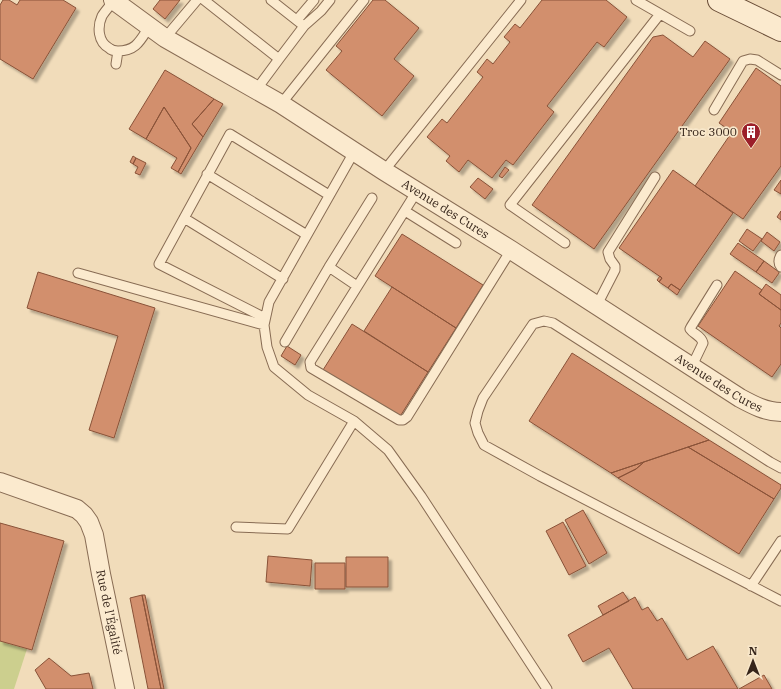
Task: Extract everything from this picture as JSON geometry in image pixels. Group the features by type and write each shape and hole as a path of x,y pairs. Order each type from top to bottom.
{"main road":[{"path":"723,2 781,30"},
{"path":"723,2 781,41"}],"street":[{"name":"Avenue des Cures","path":"113,0 165,38 280,104 511,250 740,398 766,410 781,412"},
{"name":"Rue de l'Égalité","path":"0,482 78,508 87,519 94,535 125,689"}],"lane":[{"path":"113,0 100,21 100,38 103,44 110,49 118,51 132,49 138,44 149,27"},
{"path":"165,38 197,0"},
{"path":"204,0 279,59"},
{"path":"271,0 301,23"},
{"path":"256,90 279,59 314,0"},
{"path":"301,23 323,9 330,0"},
{"path":"280,104 364,0"},
{"path":"384,171 521,0"},
{"path":"636,0 690,31"},
{"path":"565,243 510,206 660,14"},
{"path":"116,64 118,51"},
{"path":"714,110 743,61 750,58 757,60 781,75"},
{"path":"265,321 159,264 230,134 329,195"},
{"path":"354,152 269,302 265,321 267,347 274,367 308,394 354,420 388,450 421,496 547,689"},
{"path":"208,174 307,235"},
{"path":"597,305 614,270 614,266 608,252 655,177"},
{"path":"417,191 310,362 311,368 399,420 403,420 407,417 511,250"},
{"path":"285,342 372,198"},
{"path":"405,211 456,243"},
{"path":"184,218 282,278"},
{"path":"781,255 779,258 781,267"},
{"path":"329,268 357,286"},
{"path":"78,273 265,321"},
{"path":"692,366 703,343 701,338 690,329 717,285"},
{"path":"781,468 553,323 544,321 533,324 483,398 475,423 484,445 540,476 781,602"},
{"path":"236,526 288,529 354,420"},
{"path":"751,586 781,541"}],"green space":[{"path":"0,641 27,649 14,689 0,689"}],"building":[{"path":"3,0 9,0 17,5 20,0 63,0 76,8 33,79 0,59 0,5"},
{"path":"160,0 180,0 165,19 153,9"},
{"path":"373,0 385,0 419,28 394,59 414,76 382,116 326,70 342,51 336,46"},
{"path":"542,0 606,0 627,17 604,47 597,42 547,106 554,112 513,165 506,160 492,178 468,160 459,172 446,161 450,156 427,137 442,119 447,123 483,77 477,72 487,59 493,64 510,42 504,37 515,24 520,28"},
{"path":"663,35 693,57 705,41 730,59 594,249 532,205 653,37"},
{"name":"Troc 3000","path":"756,68 781,86 781,166 743,219 695,186 732,132 719,123"},
{"path":"165,70 214,99 192,124 203,137 181,174 178,172 191,148 164,107 146,139 129,129"},
{"path":"214,99 223,104 203,137 192,124"},
{"path":"164,107 191,148 178,172 171,168 177,158 146,139"},
{"path":"133,156 136,158 133,164 130,162"},
{"path":"136,158 146,163 140,175 135,173 138,167 133,164"},
{"path":"505,167 509,170 502,178 499,176"},
{"path":"673,170 733,213 680,290 671,284 668,288 659,282 662,278 619,248"},
{"path":"478,178 493,189 485,199 470,187"},
{"path":"781,180 781,194 774,190"},
{"path":"781,211 781,220 777,217"},
{"path":"747,229 762,239 753,251 739,241"},
{"path":"767,232 780,242 774,251 761,241"},
{"path":"402,234 483,285 456,328 375,276"},
{"path":"738,243 764,261 756,272 730,254"},
{"path":"764,261 779,272 772,283 756,272"},
{"path":"735,271 762,290 759,294 781,310 781,323 779,326 781,328 781,364 772,377 698,326"},
{"path":"38,272 155,308 114,438 89,430 118,336 27,308"},
{"path":"660,276 662,278 659,282 657,280"},
{"path":"671,284 680,290 677,295 668,288"},
{"path":"766,284 781,295 781,310 759,294"},
{"path":"392,287 456,328 428,372 364,331"},
{"path":"352,324 428,372 399,418 323,370"},
{"path":"287,346 301,355 295,365 281,356"},
{"path":"572,353 709,440 611,473 529,421"},
{"path":"709,440 781,485 781,488 774,499 688,447"},
{"path":"688,447 774,499 739,554 618,478 636,469 644,462"},
{"path":"644,462 636,469 618,478 611,473"},
{"path":"583,510 607,553 589,564 565,520"},
{"path":"563,522 586,566 569,575 546,531"},
{"path":"0,523 64,541 32,650 0,641"},
{"path":"268,556 312,560 310,586 266,582"},
{"path":"346,557 388,557 388,587 346,587"},
{"path":"315,563 345,563 345,589 315,589"},
{"path":"623,592 629,601 603,615 598,606"},
{"path":"142,595 161,689 148,689 130,598"},
{"path":"142,595 145,595 164,689 161,689"},
{"path":"635,597 642,610 648,607 657,621 662,618 687,660 713,646 738,689 633,689 609,648 583,662 568,635"},
{"path":"49,658 71,676 89,673 93,689 46,689 35,670"},
{"path":"764,675 772,689 739,689"}],"place":[{"name":"Troc 3000","path":"751,149"}]}
